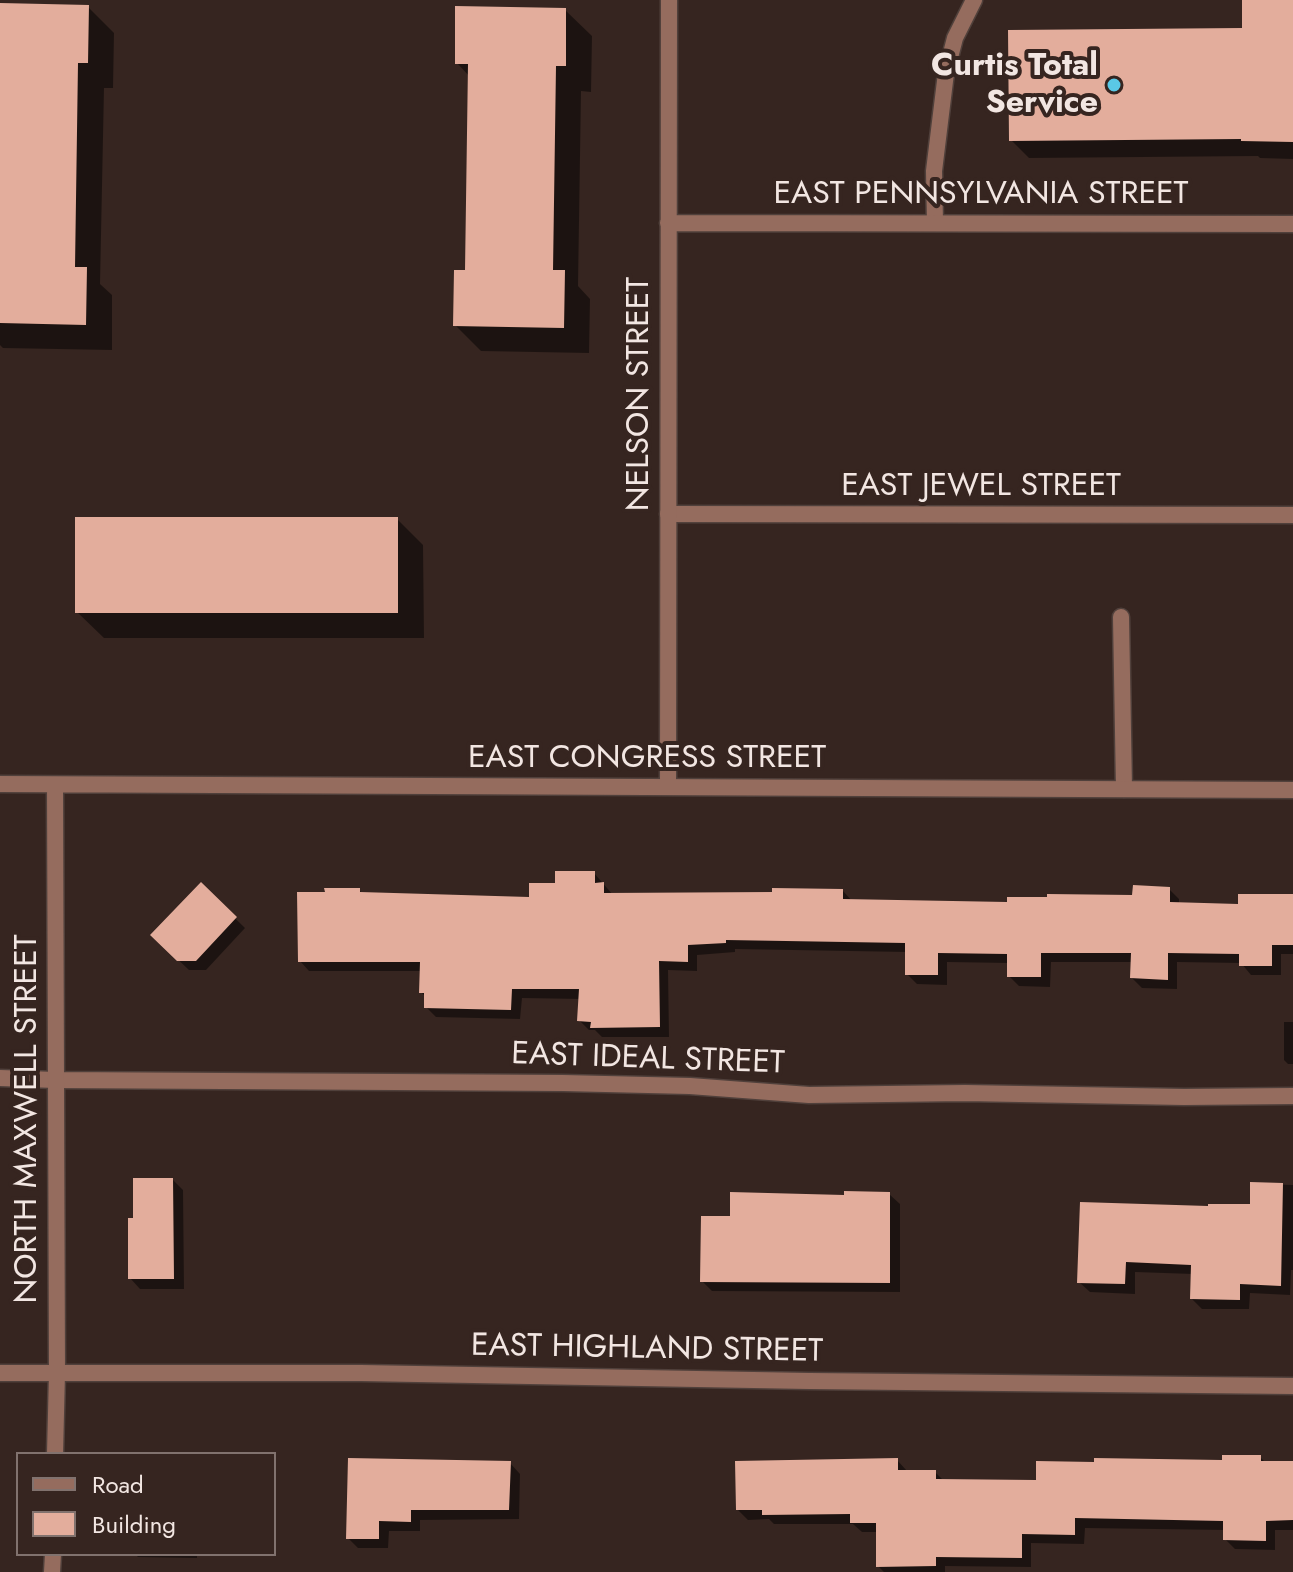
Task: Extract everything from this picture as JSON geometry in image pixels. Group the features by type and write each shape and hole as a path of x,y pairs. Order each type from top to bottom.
{"street":[{"name":"NELSON STREET","path":"668,787 669,0"},
{"path":"935,223 934,171 946,73 955,38 974,0"},
{"name":"EAST PENNSYLVANIA STREET","path":"668,223 1293,224"},
{"name":"EAST JEWEL STREET","path":"668,514 1293,515"},
{"path":"1121,617 1124,789"},
{"name":"EAST CONGRESS STREET","path":"0,784 1293,790"},
{"name":"NORTH MAXWELL STREET","path":"55,785 55,1452"},
{"name":"EAST IDEAL STREET","path":"0,1078 563,1083 690,1086 809,1095 1293,1096"},
{"name":"EAST HIGHLAND STREET","path":"0,1373 361,1373 1293,1386"}],"building":[{"name":"Curtis Total Service","path":"1242,0 1293,0 1293,142 1241,139 1009,141 1008,30 1242,28"},
{"path":"0,3 89,5 88,63 78,63 75,267 87,267 86,325 0,323"},
{"path":"455,6 566,8 566,66 556,66 553,270 565,270 564,328 453,326 454,270 465,270 468,64 455,64"},
{"path":"75,517 398,517 398,613 75,613"},
{"path":"555,871 595,871 595,883 604,882 604,893 843,889 843,899 1007,902 1007,897 1047,897 1047,894 1132,895 1133,885 1170,887 1170,902 1238,904 1238,894 1293,894 1293,945 1272,945 1272,966 1239,966 1239,954 1168,953 1168,980 1130,978 1131,953 1041,953 1041,977 1007,977 1007,954 938,953 938,975 905,975 905,943 726,940 726,943 688,945 688,962 659,961 660,1027 590,1028 591,1022 577,1021 579,989 512,989 511,1010 424,1008 424,993 419,993 420,962 298,962 297,892 360,888 360,892 529,897 529,883 555,883"},
{"path":"201,882 237,917 196,961 177,961 150,935"},
{"path":"133,1178 173,1178 174,1279 128,1279 128,1218 133,1218"},
{"path":"1250,1182 1283,1183 1281,1286 1240,1284 1240,1300 1190,1299 1191,1265 1126,1262 1125,1284 1077,1283 1080,1202 1208,1206 1250,1204"},
{"path":"844,1191 890,1192 890,1283 700,1282 701,1216 730,1216 730,1192 844,1195"},
{"path":"1222,1455 1261,1455 1261,1461 1293,1461 1293,1520 1266,1521 1266,1541 1223,1540 1223,1521 1075,1518 1075,1535 1022,1534 1022,1558 936,1557 936,1566 876,1567 876,1523 850,1523 850,1514 762,1515 762,1510 736,1510 735,1461 898,1458 898,1470 936,1470 936,1479 1036,1480 1036,1461 1094,1462 1094,1458 1222,1460"},
{"path":"348,1458 511,1461 509,1510 411,1510 411,1522 379,1521 379,1539 346,1539"}],"place":[{"name":"Curtis Total Service","path":"1114,85"}]}
